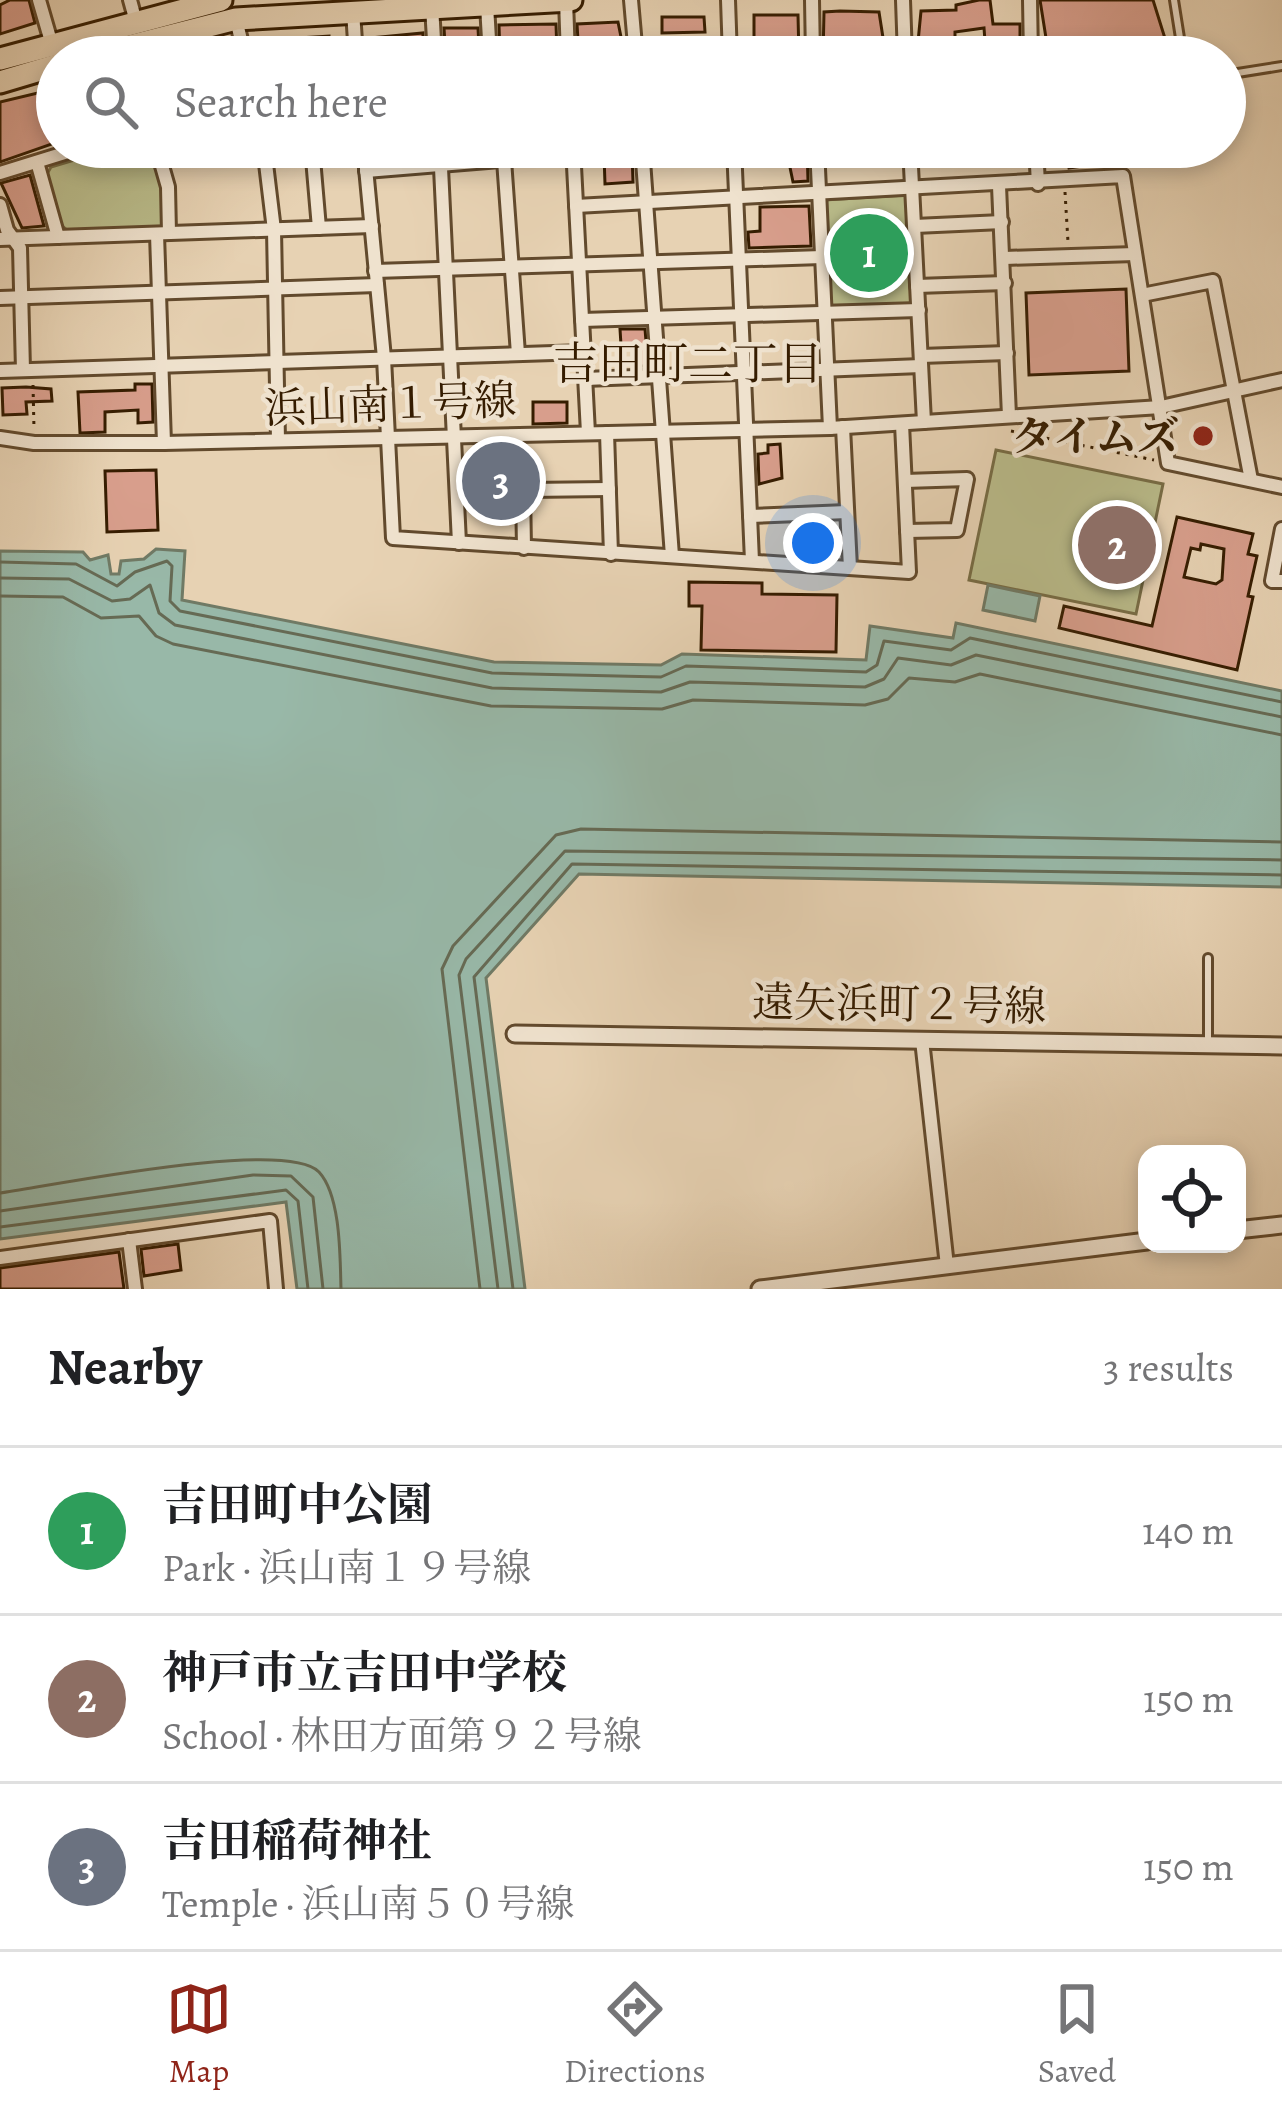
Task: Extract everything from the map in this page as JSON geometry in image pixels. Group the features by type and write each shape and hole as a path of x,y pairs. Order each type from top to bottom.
{"main road":[{"path":"89,36 133,11 218,0"},
{"path":"169,36 236,19 323,6 353,11 568,0"},
{"path":"0,59 36,56"},
{"path":"0,82 36,64"}],"street":[{"path":"40,0 50,36"},
{"path":"568,0 568,36"},
{"path":"632,0 634,36"},
{"path":"728,0 729,36"},
{"path":"812,0 813,36"},
{"path":"903,0 904,36"},
{"path":"1030,0 1031,36"},
{"path":"487,5 489,36"},
{"path":"432,6 434,36"},
{"path":"353,11 355,36"},
{"path":"236,19 240,36"},
{"path":"0,173 36,162"},
{"path":"39,168 58,237"},
{"path":"162,168 168,188 158,292 164,443"},
{"path":"267,168 274,230 278,440"},
{"path":"314,168 319,228"},
{"path":"366,168 384,358 393,538 908,572 902,424"},
{"path":"366,171 404,168"},
{"path":"441,168 459,543"},
{"path":"502,168 518,354"},
{"path":"574,168 588,433"},
{"path":"644,168 672,556"},
{"path":"735,168 752,562"},
{"path":"818,168 827,368 850,568"},
{"path":"911,168 923,422"},
{"path":"1037,168 1038,184"},
{"path":"576,206 1123,176 1168,463 1282,487"},
{"path":"999,186 1010,423"},
{"path":"0,205 7,239 20,248 28,370"},
{"path":"915,226 1002,222"},
{"path":"7,239 372,226"},
{"path":"1005,259 1135,254"},
{"path":"0,298 274,289 447,269 822,257"},
{"path":"1142,295 1213,281 1251,480"},
{"path":"917,286 1005,283"},
{"path":"582,320 919,310"},
{"path":"0,371 584,352"},
{"path":"585,379 827,368 1007,352"},
{"name":"浜山南１号線","path":"0,438 34,443 164,443 456,432 666,433 1010,423 1161,407 1282,380"},
{"path":"607,433 611,554"},
{"path":"905,481 967,479 957,530 907,531"},
{"path":"458,491 609,489"},
{"path":"523,490 524,548"},
{"path":"751,516 847,512"},
{"path":"1282,529 1272,581 1282,580"},
{"name":"遠矢浜町２号線","path":"515,1034 1282,1046"},
{"path":"922,1040 947,1266"},
{"path":"0,1258 269,1221 276,1289"},
{"path":"1246,1229 1282,1225"},
{"path":"129,1240 135,1289"},
{"path":"760,1289 1138,1242"}],"lane":[{"path":"1174,0 1180,36"},
{"path":"1246,72 1282,66"},
{"path":"1208,958 1208,1045"}],"path":[{"path":"1064,181 1069,256"},
{"path":"822,257 916,254"},
{"path":"28,370 34,443"},
{"path":"1010,423 1168,463"},
{"path":"523,432 523,490"}],"green space":[{"path":"50,168 158,168 164,187 165,223 161,229 68,231 62,226 47,174"},
{"path":"907,195 914,310 831,309 824,200"},
{"path":"996,450 1163,484 1136,614 969,580"}],"water":[{"path":"156,549 185,551 182,600 494,662 661,665 682,654 866,660 870,626 953,638 956,623 1282,691 1282,887 579,874 486,978 525,1289 297,1289 286,1202 0,1239 0,551 83,552 90,560 108,555 111,574 119,574 121,561 144,559"},
{"path":"988,585 1040,596 1035,621 983,610"}],"building":[{"path":"29,0 35,23 0,34 0,5"},
{"path":"990,0 993,24 1020,24 1020,36 985,36 984,28 955,32 955,36 919,36 921,11 956,10 956,5"},
{"path":"1040,0 1153,0 1164,36 1046,36"},
{"path":"824,12 879,12 883,36 823,36"},
{"path":"754,15 798,15 798,36 754,36"},
{"path":"662,17 704,17 705,32 662,33"},
{"path":"618,22 621,36 578,36 577,24"},
{"path":"556,24 556,36 499,36 499,25"},
{"path":"444,28 478,28 478,36 444,36"},
{"path":"36,93 36,150 0,162 0,102"},
{"path":"604,168 633,168 633,182 605,184"},
{"path":"790,168 808,168 808,181 793,182"},
{"path":"30,175 44,226 22,228 1,183"},
{"path":"809,206 811,246 749,248 748,232 760,231 760,207"},
{"path":"1126,289 1129,371 1029,375 1026,293"},
{"path":"620,329 645,329 648,366 638,366 637,344 621,345"},
{"path":"135,384 152,384 153,422 138,423 138,410 105,412 105,432 80,433 78,392 135,390"},
{"path":"2,388 51,389 52,401 26,402 27,414 3,415"},
{"path":"533,402 567,402 567,423 533,424"},
{"path":"780,444 782,478 759,484 758,454 768,453 768,445"},
{"path":"156,470 158,530 107,532 105,471"},
{"path":"1177,517 1253,534 1248,554 1257,556 1248,596 1253,597 1237,670 1059,628 1064,606 1152,626","holes":["1201,544 1224,549 1222,580 1216,584 1184,577 1191,548 1200,550"]},
{"path":"689,582 762,583 762,594 837,595 836,652 701,650 702,606 689,606"},
{"path":"178,1244 181,1270 144,1276 141,1249"},
{"path":"119,1252 124,1289 0,1289 0,1268"}],"place":[{"name":"吉田町中公園","path":"869,253"},
{"name":"タイムズ","path":"1203,436"},
{"name":"吉田稲荷神社","path":"501,481"},
{"name":"神戸市立吉田中学校","path":"1117,545"}],"district":[{"name":"吉田町二丁目","path":"688,364"}]}
